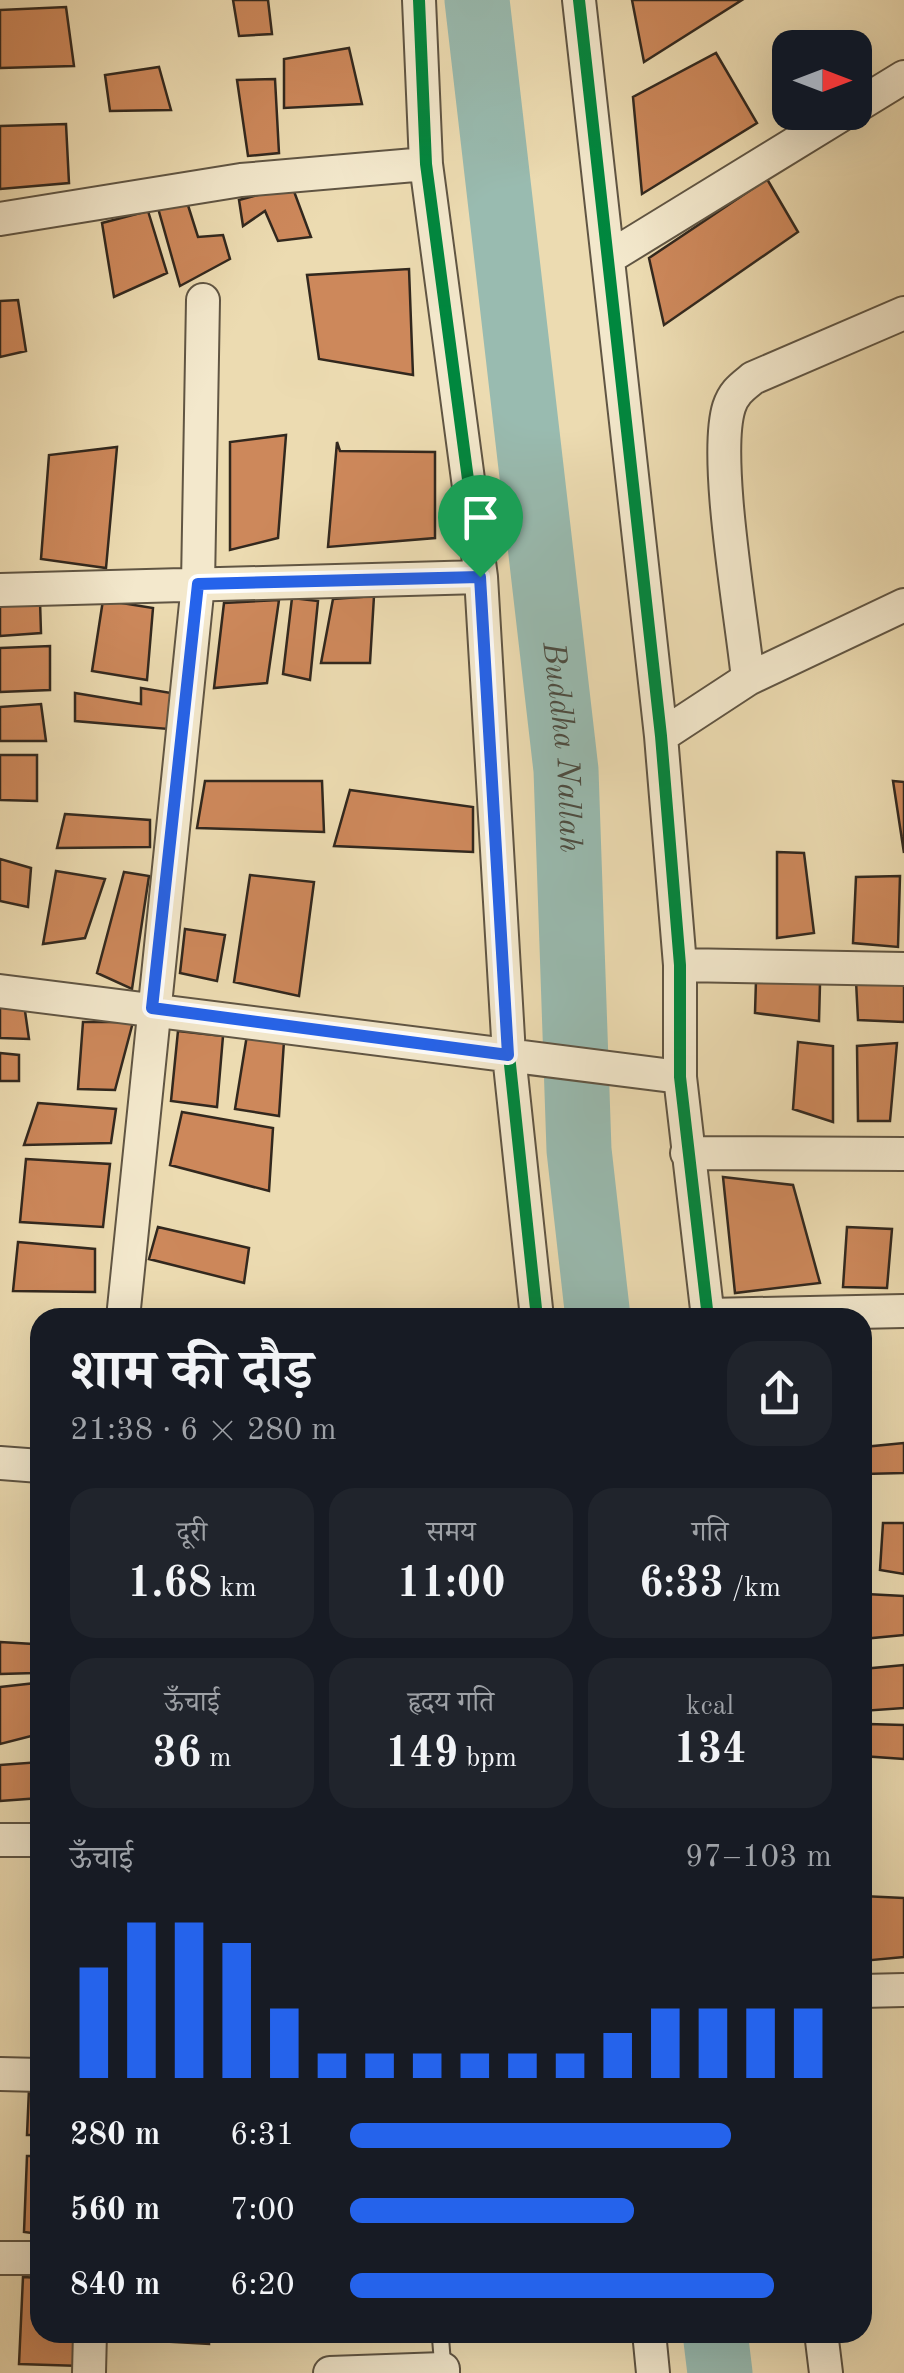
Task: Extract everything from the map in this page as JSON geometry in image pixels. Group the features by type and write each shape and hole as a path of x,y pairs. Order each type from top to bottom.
{"street":[{"path":"419,0 426,164 480,577 536,1308"},
{"path":"579,0 661,736 680,965 666,1075 687,1153 707,1308"},
{"path":"872,97 904,77"},
{"path":"608,258 817,130"},
{"path":"0,219 241,180 426,164"},
{"path":"124,1308 198,584 203,300"},
{"path":"748,679 726,473 730,403 736,391 754,378 904,313"},
{"path":"0,590 480,577"},
{"path":"661,736 748,679 904,606"},
{"path":"680,965 904,969"},
{"path":"0,991 666,1075"},
{"path":"687,1153 904,1154"},
{"path":"872,1312 904,1311"},
{"path":"0,1462 30,1465"},
{"path":"0,1840 30,1840"},
{"path":"872,1990 904,1990"},
{"path":"0,2074 30,2076"},
{"path":"0,2258 30,2258"},
{"path":"89,2373 90,2343"},
{"path":"650,2343 654,2373"},
{"path":"823,2343 826,2373"},
{"path":"330,2373 443,2371"}],"lane":[{"path":"441,2343 443,2371"}],"building":[{"path":"233,0 268,0 272,34 239,36"},
{"path":"632,0 742,0 644,62"},
{"path":"66,7 74,66 0,68 0,10"},
{"path":"349,48 362,104 284,108 284,59"},
{"path":"716,53 757,123 642,194 633,97"},
{"path":"159,67 171,110 110,111 105,75"},
{"path":"275,79 279,153 248,156 237,80"},
{"path":"66,124 69,183 0,189 0,126"},
{"path":"767,179 798,232 664,325 649,258"},
{"path":"292,186 311,237 278,241 265,211 243,226 239,200"},
{"path":"186,199 198,237 223,235 230,259 180,286 158,208"},
{"path":"148,211 167,273 114,297 102,223"},
{"path":"409,269 413,375 319,359 307,275"},
{"path":"18,300 26,351 0,357 0,301"},
{"path":"286,435 278,538 230,550 230,442"},
{"path":"337,442 340,451 435,452 435,538 328,547"},
{"path":"117,447 106,568 41,559 49,455"},
{"path":"374,596 370,663 321,663 333,599"},
{"path":"292,598 318,601 310,680 283,674"},
{"path":"103,600 153,608 147,680 92,671"},
{"path":"279,600 267,683 214,688 224,603"},
{"path":"40,601 41,633 0,636 0,602"},
{"path":"50,646 50,690 0,692 0,648"},
{"path":"141,688 171,693 168,729 75,721 75,693 141,704"},
{"path":"41,704 46,741 0,741 0,707"},
{"path":"0,755 37,755 37,801 0,800"},
{"path":"205,781 322,781 324,832 197,828"},
{"path":"893,781 904,782 904,853"},
{"path":"350,790 473,807 473,852 334,846"},
{"path":"65,814 150,820 150,847 57,848"},
{"path":"777,852 804,853 814,933 777,938"},
{"path":"0,859 31,868 28,907 0,901"},
{"path":"56,871 105,879 85,938 43,944"},
{"path":"124,872 149,876 132,989 97,973"},
{"path":"250,875 314,882 299,996 234,982"},
{"path":"900,876 898,947 853,943 856,877"},
{"path":"185,929 225,935 217,981 180,973"},
{"path":"756,980 820,984 819,1021 755,1013"},
{"path":"856,981 904,981 904,1022 858,1020"},
{"path":"0,1003 24,1004 29,1039 0,1038"},
{"path":"83,1022 133,1022 115,1090 78,1089"},
{"path":"178,1031 223,1036 217,1107 171,1101"},
{"path":"247,1035 284,1041 279,1116 235,1109"},
{"path":"798,1042 833,1046 833,1122 793,1109"},
{"path":"897,1043 890,1121 858,1121 857,1046"},
{"path":"0,1053 19,1055 19,1081 0,1081"},
{"path":"38,1103 116,1109 111,1143 24,1145"},
{"path":"182,1112 273,1128 269,1191 170,1165"},
{"path":"26,1159 110,1164 103,1227 20,1222"},
{"path":"723,1177 793,1185 820,1283 735,1293"},
{"path":"158,1227 249,1248 244,1283 149,1259"},
{"path":"847,1227 892,1229 887,1288 843,1287"},
{"path":"18,1242 95,1249 95,1292 13,1291"},
{"path":"904,1443 904,1473 872,1474 872,1446"},
{"path":"883,1523 904,1523 904,1574 880,1570"},
{"path":"872,1594 904,1596 904,1635 872,1638"},
{"path":"0,1642 30,1644 30,1673 0,1674"},
{"path":"904,1665 904,1708 872,1710 872,1668"},
{"path":"30,1684 30,1736 0,1744 0,1687"},
{"path":"872,1724 904,1725 904,1759 872,1757"},
{"path":"30,1763 30,1799 0,1801 0,1765"},
{"path":"872,1896 904,1898 904,1957 872,1960"},
{"path":"29,2089 30,2135 27,2135"},
{"path":"27,2156 30,2156 30,2233 24,2232"},
{"path":"23,2277 30,2277 30,2343 82,2343 81,2366 19,2364"}],"waterway":[{"name":"Buddha Nallah","path":"477,0 566,770 579,1150 597,1308"},
{"name":"Buddha Nallah","path":"716,2343 720,2373"}],"cycle path":[{"path":"419,0 426,164 481,577 509,1055 536,1308"},
{"path":"579,0 661,736 680,965 680,1077 707,1308"}],"route":[{"path":"480,577 508,1055 152,1008 198,584 480,577"}]}
